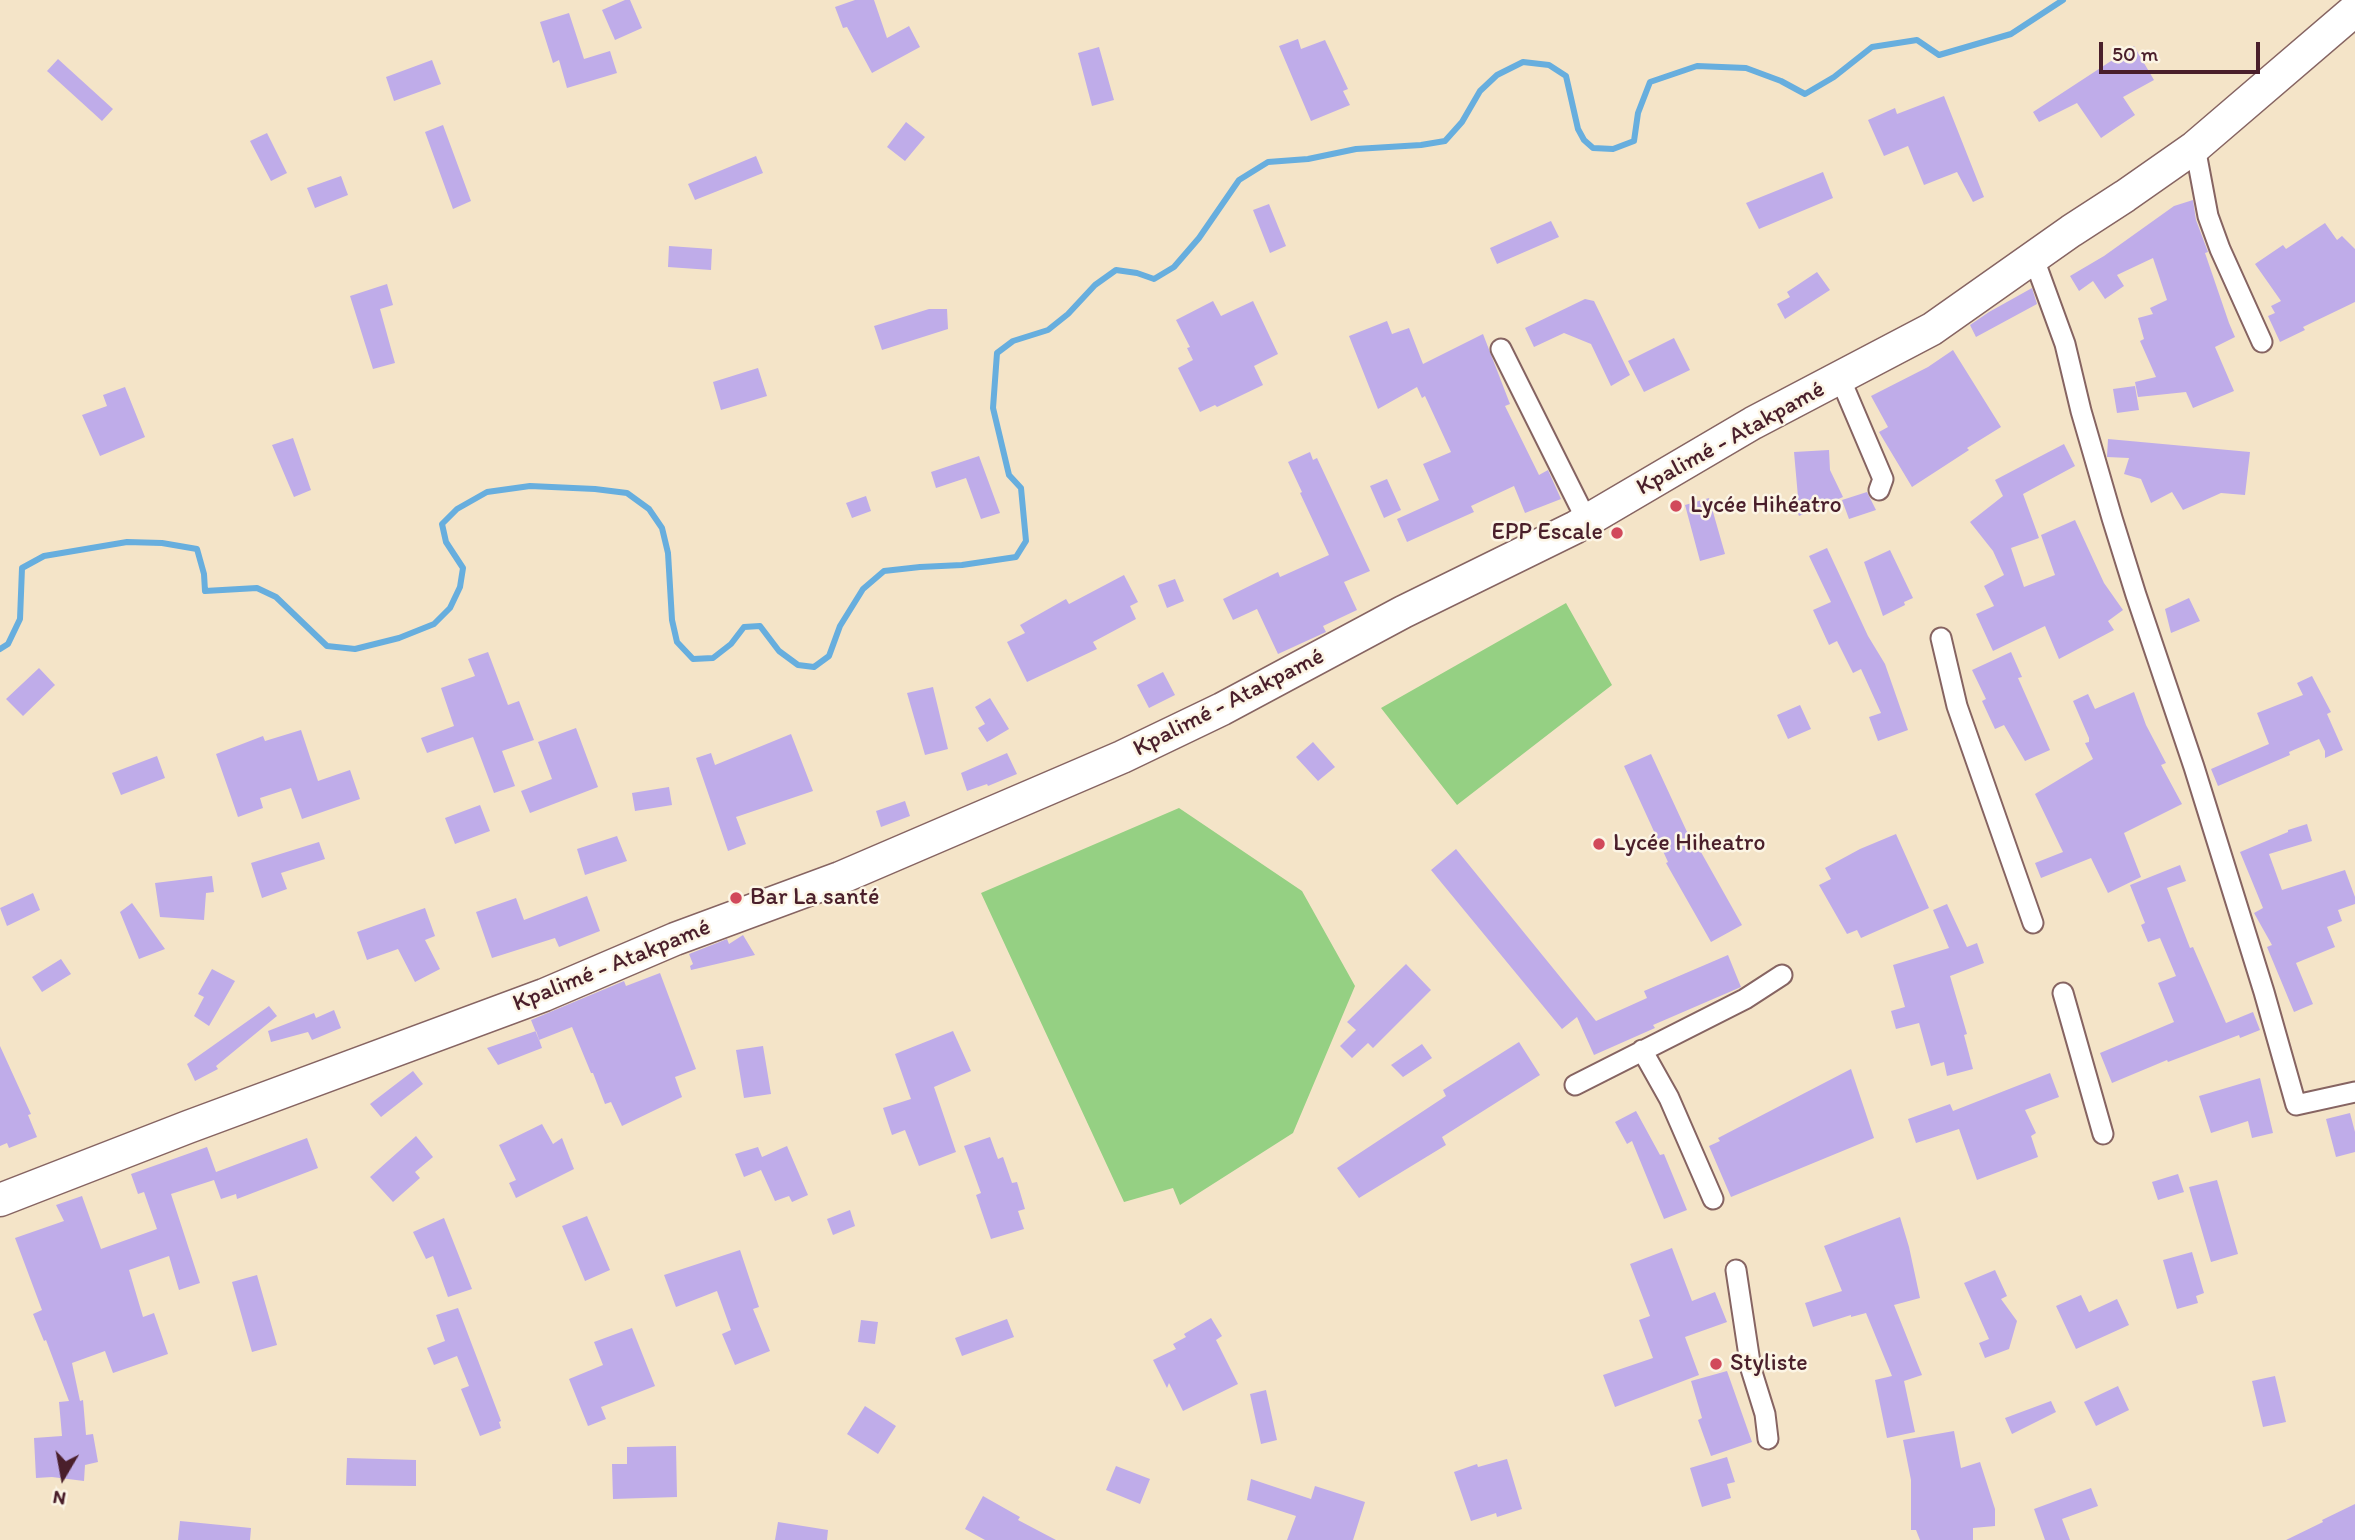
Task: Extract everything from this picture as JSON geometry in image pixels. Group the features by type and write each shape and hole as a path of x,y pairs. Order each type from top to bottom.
{"main road":[{"name":"Kpalimé - Atakpamé","path":"0,1200 200,1122 544,995 675,939 840,878 1122,757 1209,715 1403,612 1587,520 1753,423 1932,329 2195,147 2355,10"}],"street":[{"path":"2195,147 2208,216 2262,342"},
{"path":"2034,259 2065,344 2081,411 2116,531 2202,791 2296,1105 2355,1092"},
{"path":"1501,349 1587,520"},
{"path":"1840,378 1883,479 1879,490"},
{"path":"1941,638 1956,706 2033,923"},
{"path":"1575,1085 1745,999 1782,975"},
{"path":"2063,993 2104,1133"},
{"path":"1643,1050 1669,1098 1713,1199"},
{"path":"1736,1270 1751,1369 1765,1414 1768,1439"}],"green space":[{"path":"1566,603 1612,685 1457,805 1381,708"},
{"path":"1179,808 1302,891 1355,986 1293,1133 1180,1205 1173,1188 1124,1202 981,893"}],"building":[{"path":"630,0 642,28 615,40 602,10"},
{"path":"855,0 874,0 887,38 909,26 920,47 872,73 847,27 843,28 835,7"},
{"path":"569,13 584,59 610,51 617,73 567,88 559,60 553,63 540,22"},
{"path":"1298,39 1301,49 1325,40 1348,89 1343,91 1350,105 1311,121 1279,46"},
{"path":"2134,46 2154,80 2123,97 2135,115 2101,138 2077,103 2039,122 2033,112"},
{"path":"1099,47 1114,100 1092,106 1078,53"},
{"path":"58,59 113,109 102,121 47,71"},
{"path":"432,60 441,84 394,101 386,77"},
{"path":"1944,96 1984,197 1973,202 1957,172 1924,185 1908,146 1884,156 1868,120 1895,108 1897,114"},
{"path":"906,122 925,137 905,161 887,147"},
{"path":"443,125 471,201 453,209 425,132"},
{"path":"267,133 287,173 271,181 250,141"},
{"path":"756,156 763,173 695,200 688,184"},
{"path":"1823,172 1833,198 1759,229 1746,203"},
{"path":"341,176 348,195 315,208 307,188"},
{"path":"2193,200 2196,220 2208,252 2205,253 2235,337 2215,347 2234,391 2193,408 2186,392 2138,397 2135,382 2156,377 2140,341 2144,339 2138,318 2153,314 2150,308 2167,300 2153,258 2117,275 2124,286 2105,299 2093,281 2079,291 2070,276 2104,256 2174,206"},
{"path":"1269,204 1286,246 1270,253 1253,210"},
{"path":"1551,221 1559,237 1497,264 1490,248"},
{"path":"2325,223 2337,240 2342,236 2355,249 2355,302 2303,327 2305,330 2280,342 2268,316 2275,313 2271,306 2281,301 2255,264 2283,245 2286,249"},
{"path":"669,246 712,249 711,270 668,267"},
{"path":"1817,272 1830,290 1785,319 1777,304 1790,297 1787,292"},
{"path":"387,284 393,305 380,309 395,363 373,369 350,296"},
{"path":"2032,288 2037,304 1976,337 1970,325"},
{"path":"1585,299 1594,301 1630,375 1611,386 1591,344 1564,333 1534,347 1525,328"},
{"path":"1213,301 1221,316 1253,301 1278,354 1254,366 1263,385 1217,407 1215,405 1200,412 1178,368 1193,360 1187,348 1190,347 1176,320"},
{"path":"929,309 947,309 948,329 882,350 874,326"},
{"path":"1387,321 1392,334 1409,328 1423,364 1483,334 1510,404 1505,406 1539,475 1548,470 1561,499 1525,513 1514,486 1471,506 1474,512 1407,542 1397,519 1439,500 1423,464 1451,452 1425,396 1422,398 1417,387 1378,409 1349,336"},
{"path":"1674,338 1690,370 1644,392 1628,361"},
{"path":"1953,350 2001,427 1912,487 1879,432 1888,427 1871,396 1928,367"},
{"path":"758,368 767,396 721,410 713,382"},
{"path":"2135,386 2139,410 2117,413 2113,389"},
{"path":"125,387 145,437 100,456 82,415 107,406 103,395"},
{"path":"293,438 311,490 294,497 272,445"},
{"path":"2108,439 2250,452 2245,495 2221,493 2183,510 2172,492 2151,503 2141,479 2124,474 2129,458 2107,457"},
{"path":"2064,444 2075,466 2023,494 2039,538 2011,548 2024,587 2055,575 2041,535 2075,520 2104,583 2123,610 2108,621 2114,630 2059,659 2045,626 1993,651 1976,614 1994,606 1984,586 2004,575 1993,551 1970,522 2003,496 1995,480"},
{"path":"1829,450 1830,470 1843,497 1799,516 1792,499 1798,497 1794,452"},
{"path":"1310,452 1313,460 1317,458 1370,571 1344,582 1357,610 1323,626 1326,632 1278,654 1257,609 1233,620 1223,599 1278,572 1280,577 1329,555 1288,462"},
{"path":"979,456 1000,513 981,519 966,478 936,488 931,472"},
{"path":"1387,479 1401,510 1384,518 1370,486"},
{"path":"1867,492 1876,510 1849,519 1842,500"},
{"path":"866,496 871,511 852,518 846,503"},
{"path":"1709,498 1725,554 1700,561 1685,505"},
{"path":"1827,548 1868,636 1885,664 1908,730 1878,741 1869,717 1881,713 1861,669 1853,673 1837,641 1829,645 1813,610 1831,602 1809,556"},
{"path":"1890,550 1913,598 1883,616 1864,562"},
{"path":"1124,575 1138,602 1130,606 1136,619 1093,642 1097,649 1027,682 1007,642 1025,633 1020,625 1066,599 1069,604"},
{"path":"1175,579 1184,601 1167,608 1158,585"},
{"path":"2189,598 2200,621 2171,633 2165,609"},
{"path":"488,652 508,705 519,701 534,740 502,751 515,786 494,793 473,737 427,753 421,738 454,726 441,688 475,676 468,659"},
{"path":"2011,652 2022,677 2018,678 2050,750 2025,761 2004,725 1995,729 1982,701 1986,699 1972,670"},
{"path":"39,668 55,685 23,716 6,699"},
{"path":"1163,672 1175,695 1149,708 1137,685"},
{"path":"2312,676 2331,712 2327,714 2343,750 2325,758 2325,751 2319,739 2289,752 2290,755 2218,786 2211,769 2269,744 2257,713 2303,695 2297,683"},
{"path":"933,687 948,749 925,755 907,693"},
{"path":"2134,692 2146,725 2166,763 2161,765 2182,804 2124,833 2141,877 2108,893 2091,858 2041,878 2035,863 2063,852 2035,794 2093,759 2085,743 2089,742 2089,738 2073,701 2088,694 2095,709"},
{"path":"990,698 1009,729 987,742 978,728 985,724 975,707"},
{"path":"1800,705 1811,729 1788,739 1777,715"},
{"path":"576,728 598,787 530,813 521,791 552,779 538,742"},
{"path":"301,730 318,781 350,770 360,799 302,819 291,788 260,798 263,808 238,817 216,754 263,736 265,741"},
{"path":"791,734 813,791 736,817 746,844 728,851 696,758 711,753 715,765"},
{"path":"1313,742 1335,767 1318,781 1296,757"},
{"path":"1007,753 1017,774 967,791 961,773"},
{"path":"1651,754 1694,847 1697,845 1742,925 1711,942 1666,863 1668,862 1624,766"},
{"path":"157,756 165,778 121,795 112,773"},
{"path":"669,787 672,805 635,811 632,793"},
{"path":"905,801 910,816 881,827 876,811"},
{"path":"480,805 490,831 455,844 445,818"},
{"path":"2307,824 2312,841 2269,854 2282,890 2345,870 2355,904 2338,910 2342,921 2327,927 2335,947 2296,963 2313,1004 2294,1012 2267,947 2272,945 2254,913 2263,908 2240,852"},
{"path":"1896,834 1929,908 1861,938 1857,930 1847,934 1819,885 1831,879 1825,868"},
{"path":"617,836 627,861 585,875 577,849"},
{"path":"319,842 325,859 281,873 287,889 262,898 251,863"},
{"path":"1456,849 1596,1021 1647,998 1644,991 1728,955 1741,987 1653,1025 1655,1028 1594,1055 1577,1017 1562,1029 1431,870"},
{"path":"2180,865 2186,881 2167,888 2190,948 2193,947 2226,1023 2253,1012 2260,1030 2240,1038 2239,1035 2168,1062 2167,1060 2112,1083 2100,1053 2174,1022 2158,983 2176,976 2160,938 2148,942 2141,925 2145,923 2130,885"},
{"path":"212,876 214,892 206,893 204,920 160,917 155,883"},
{"path":"33,893 40,910 7,926 0,908"},
{"path":"587,896 600,931 559,947 555,938 492,958 476,912 516,898 524,920"},
{"path":"132,903 165,949 139,959 120,912"},
{"path":"1947,904 1967,947 1977,943 1984,963 1950,976 1967,1034 1964,1035 1973,1069 1947,1076 1944,1062 1931,1066 1919,1023 1896,1029 1891,1011 1905,1007 1893,965 1949,948 1933,910"},
{"path":"425,908 435,936 425,940 440,969 415,982 398,949 367,960 357,932"},
{"path":"743,935 755,955 691,970 690,966 693,964 689,954 727,939 729,944"},
{"path":"61,959 71,974 42,992 32,977"},
{"path":"1406,964 1431,990 1373,1048 1368,1043 1352,1058 1340,1046 1356,1030 1347,1022"},
{"path":"212,969 235,981 209,1026 194,1016 204,997 198,994"},
{"path":"660,973 696,1069 675,1077 682,1097 622,1126 611,1102 605,1104 572,1027 539,1040 531,1020 624,981 626,986"},
{"path":"269,1006 277,1016 216,1066 218,1069 195,1081 187,1064"},
{"path":"334,1010 341,1028 312,1040 308,1032 271,1042 268,1031 314,1013 316,1018"},
{"path":"536,1031 542,1048 498,1065 487,1048"},
{"path":"953,1031 971,1071 934,1087 956,1152 919,1166 905,1130 892,1135 883,1108 911,1099 895,1054"},
{"path":"1519,1042 1540,1075 1442,1137 1446,1145 1359,1198 1337,1168 1446,1096 1443,1090"},
{"path":"1422,1044 1432,1058 1403,1077 1391,1065"},
{"path":"0,1046 31,1114 28,1115 37,1137 9,1148 7,1143 0,1146"},
{"path":"763,1046 771,1094 744,1098 736,1050"},
{"path":"1851,1069 1874,1138 1731,1197 1709,1146 1720,1141 1718,1138"},
{"path":"413,1071 423,1084 381,1117 370,1104"},
{"path":"2050,1073 2059,1097 2025,1110 2036,1133 2031,1136 2038,1157 1977,1180 1959,1129 1916,1143 1908,1119 1950,1104 1953,1111"},
{"path":"2260,1078 2273,1133 2252,1138 2248,1121 2211,1133 2199,1096"},
{"path":"1636,1111 1660,1155 1664,1154 1687,1210 1664,1219 1632,1141 1627,1144 1615,1122"},
{"path":"2350,1113 2355,1132 2355,1152 2336,1157 2326,1119"},
{"path":"542,1124 553,1144 562,1138 574,1169 516,1198 509,1183 516,1180 499,1145"},
{"path":"416,1136 433,1157 415,1172 420,1178 393,1202 370,1177"},
{"path":"990,1137 998,1159 1003,1157 1012,1183 1017,1182 1025,1209 1018,1211 1024,1229 991,1239 976,1195 981,1193 964,1146"},
{"path":"307,1138 318,1168 237,1199 236,1194 221,1199 214,1180 171,1194 200,1283 179,1290 169,1256 129,1270 143,1317 154,1313 168,1354 113,1373 105,1351 72,1363 80,1401 83,1400 86,1435 93,1434 98,1462 85,1465 84,1481 36,1478 34,1438 62,1436 59,1402 69,1401 33,1314 42,1310 15,1238 64,1221 56,1205 82,1196 101,1249 157,1229 144,1192 138,1194 131,1174 207,1147 216,1172"},
{"path":"787,1146 808,1195 792,1202 789,1196 775,1201 761,1170 744,1177 735,1154 758,1147 762,1157"},
{"path":"2178,1174 2184,1192 2158,1200 2152,1182"},
{"path":"2217,1180 2238,1254 2211,1262 2189,1187"},
{"path":"850,1210 855,1226 833,1235 827,1219"},
{"path":"587,1216 610,1270 585,1281 562,1226"},
{"path":"1900,1217 1920,1298 1894,1305 1922,1375 1904,1381 1915,1432 1887,1438 1875,1380 1892,1376 1866,1313 1813,1327 1805,1303 1842,1291 1824,1246"},
{"path":"444,1218 472,1289 448,1297 433,1256 426,1259 413,1232"},
{"path":"1672,1248 1692,1301 1715,1292 1727,1322 1685,1337 1699,1375 1615,1407 1603,1375 1653,1358 1639,1320 1650,1316 1630,1264"},
{"path":"740,1250 759,1307 753,1309 770,1351 735,1365 722,1334 731,1330 717,1291 676,1307 664,1275"},
{"path":"2192,1252 2204,1293 2196,1296 2198,1303 2177,1309 2163,1260"},
{"path":"1995,1270 2007,1296 2001,1299 2017,1321 2009,1349 1985,1358 1979,1343 1989,1339 1964,1283"},
{"path":"257,1275 277,1345 252,1352 232,1282"},
{"path":"2081,1295 2089,1312 2117,1299 2129,1325 2076,1349 2056,1306"},
{"path":"458,1308 501,1421 501,1428 480,1436 461,1389 469,1386 457,1356 434,1365 427,1348 445,1341 436,1315"},
{"path":"1211,1318 1222,1336 1216,1340 1238,1384 1183,1411 1169,1383 1167,1388 1153,1360 1176,1349 1173,1344 1186,1337 1184,1334"},
{"path":"1007,1319 1014,1337 962,1356 955,1338"},
{"path":"861,1320 878,1322 875,1344 858,1342"},
{"path":"632,1328 655,1386 601,1407 606,1419 588,1426 569,1379 603,1365 594,1342"},
{"path":"1727,1371 1752,1442 1711,1456 1698,1420 1702,1418 1691,1381"},
{"path":"2275,1376 2286,1422 2263,1427 2252,1381"},
{"path":"2118,1386 2129,1410 2096,1426 2084,1402"},
{"path":"1266,1390 1277,1440 1261,1444 1250,1394"},
{"path":"2051,1401 2056,1412 2012,1434 2005,1418"},
{"path":"865,1406 896,1426 878,1454 847,1434"},
{"path":"1954,1431 1961,1468 1980,1462 1995,1509 1995,1526 1973,1528 1973,1540 1920,1540 1916,1530 1911,1530 1911,1480 1903,1440"},
{"path":"676,1446 677,1497 613,1499 612,1464 627,1464 627,1447"},
{"path":"1727,1457 1735,1482 1727,1484 1731,1498 1702,1507 1690,1468"},
{"path":"347,1458 416,1460 416,1486 346,1485"},
{"path":"1507,1459 1522,1509 1471,1521 1454,1472 1477,1464 1478,1467"},
{"path":"1116,1466 1150,1479 1140,1504 1106,1490"},
{"path":"1251,1479 1311,1499 1315,1486 1365,1502 1353,1540 1287,1540 1296,1516 1247,1500"},
{"path":"2091,1488 2098,1506 2062,1519 2070,1540 2045,1540 2034,1509"},
{"path":"983,1496 1020,1517 1018,1520 1056,1540 985,1540 965,1529"},
{"path":"2355,1504 2355,1540 2286,1540 2323,1522 2322,1520"},
{"path":"180,1521 251,1528 250,1540 178,1540"},
{"path":"778,1522 828,1530 827,1540 775,1540"}],"waterway":[{"path":"0,649 8,644 20,619 22,568 44,556 127,542 162,543 197,549 204,574 205,591 257,588 276,597 327,646 355,649 399,638 434,624 450,608 460,587 463,568 446,542 442,524 457,509 487,492 530,486 627,493 649,509 662,528 668,553 672,620 677,642 693,659 713,658 731,644 744,627 760,626 779,651 798,665 814,667 829,656 840,626 863,589 884,571 962,565 1016,557 1026,541 1021,488 1009,475 993,408 997,353 1013,341 1048,330 1068,314 1095,285 1116,270 1154,279 1174,267 1199,238 1239,180 1268,162 1308,159 1356,149 1445,141 1462,122 1480,91 1497,75 1523,62 1549,65 1566,76 1578,129 1584,140 1593,148 1613,149 1634,141 1638,113 1650,82 1697,66 1746,68 1781,81 1805,94 1834,77 1872,47 1917,40 1939,55 2011,34 2063,0"}],"place":[{"name":"Lycée Hihéatro","path":"1676,506"},
{"name":"EPP Escale","path":"1617,533"},
{"name":"Lycée Hiheatro","path":"1599,844"},
{"name":"Bar La santé","path":"736,898"},
{"name":"Styliste","path":"1716,1364"}]}
